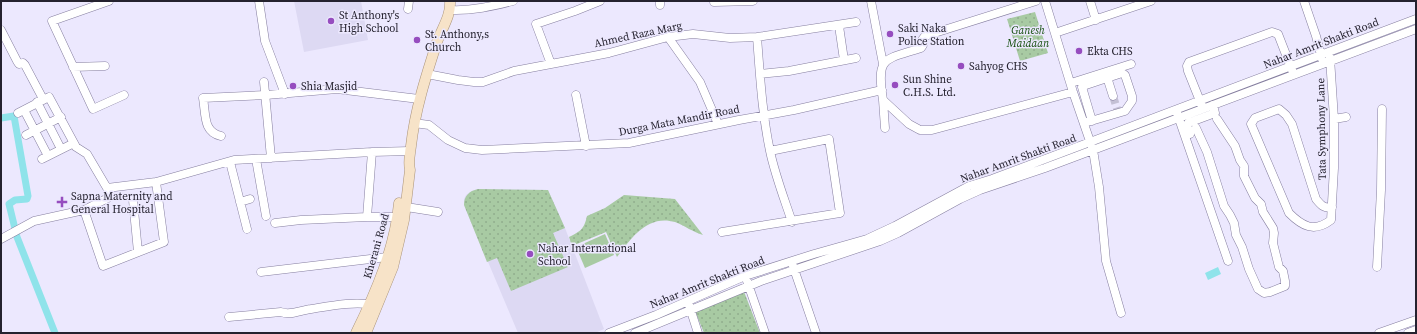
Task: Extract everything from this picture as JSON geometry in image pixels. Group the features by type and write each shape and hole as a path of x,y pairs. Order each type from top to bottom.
{"main road":[{"name":"Kherani Road","path":"356,333 374,305 393,266 402,211 403,167 408,163 419,99 451,5"},
{"name":"Kherani Road","path":"366,333 387,257 402,211"}],"street":[{"path":"259,1 265,41 285,94"},
{"path":"451,5 463,10 495,6 513,1"},
{"path":"551,64 536,24 600,1"},
{"path":"714,1 752,1"},
{"path":"871,1 883,64"},
{"path":"884,128 881,70 883,64 888,59 921,48 923,45 922,40 925,36 1036,1"},
{"path":"1045,1 1073,92 1088,122"},
{"path":"1090,1 1096,20"},
{"path":"1055,33 1151,1"},
{"name":"Tata Symphony Lane","path":"1304,1 1317,39 1327,62 1334,119 1334,168 1332,206 1331,220 1324,226 1316,227 1299,223 1289,212 1251,124 1255,118 1279,108 1286,115 1292,124 1316,199 1323,207 1327,208 1332,206"},
{"path":"103,2 52,21 94,109 124,95"},
{"name":"Nahar Amrit Shakti Road","path":"609,333 656,315 746,276 867,239 959,195 980,190 1043,164 1202,105 1291,66 1416,19"},
{"name":"Ahmed Raza Marg","path":"427,74 458,80 479,82 514,71 609,53 668,37 690,34 730,38 758,37 839,26 856,22"},
{"path":"839,26 844,60"},
{"name":"Nahar Amrit Shakti Road","path":"1202,105 1213,105 1416,29"},
{"path":"1,30 16,61 19,64 25,65 48,124 61,149"},
{"path":"1202,105 1188,70 1187,66 1189,62 1272,32 1278,34 1294,75"},
{"path":"668,37 700,82 718,124"},
{"path":"758,37 764,115 770,151 778,183 792,222"},
{"path":"760,74 856,58"},
{"path":"1121,313 1106,261 1099,187 1082,88 1131,64"},
{"path":"73,67 105,66"},
{"path":"1071,83 1106,75 1122,73 1125,75 1132,96 1132,101 1125,110 1088,122"},
{"path":"1106,75 1113,96"},
{"path":"264,82 271,158"},
{"path":"221,136 213,134 208,129 203,98 285,94 337,89 419,99"},
{"name":"Durga Mata Mandir Road","path":"414,123 429,125 448,140 466,148 476,149 586,146 629,143 804,108 882,90"},
{"path":"883,100 909,124 920,130 932,130 1073,92"},
{"path":"576,96 586,146"},
{"path":"1,239 34,221 84,210 108,198 109,193 87,154 76,147 74,143 61,118 49,97 21,111 35,130 45,157 74,143"},
{"path":"1188,144 1191,143 1191,141 1187,125 1188,123 1214,113 1213,105"},
{"path":"1377,267 1381,190 1382,109"},
{"path":"1178,114 1228,261"},
{"path":"1334,119 1346,117"},
{"path":"26,135 61,118"},
{"path":"1196,128 1207,152 1224,206 1234,223 1236,235 1258,289 1264,293 1285,286 1283,272 1279,267 1273,243 1273,228 1263,212 1261,204 1255,198 1244,176 1244,166 1233,142 1217,119"},
{"path":"722,232 792,222 840,213 829,140 770,151"},
{"path":"107,188 156,182 256,159 410,151"},
{"path":"367,216 372,152"},
{"path":"256,159 266,216"},
{"path":"228,165 244,163"},
{"path":"228,165 247,229"},
{"path":"84,210 103,266 164,242 156,182"},
{"name":"Nahar Amrit Shakti Road","path":"635,333 749,286 880,241 898,233 959,195"},
{"path":"1208,202 1221,197"},
{"path":"240,202 250,199"},
{"path":"133,200 138,252"},
{"path":"1211,211 1224,206"},
{"path":"276,223 367,216 402,211 438,212"},
{"path":"261,272 387,257"},
{"path":"792,261 816,333"},
{"path":"746,276 766,333"},
{"path":"730,284 734,292"},
{"path":"687,302 698,333"},
{"path":"229,317 281,312 286,314 316,308 357,304 374,305"},
{"path":"656,315 661,333"},
{"path":"1379,333 1416,320"},
{"path":"1408,333 1416,330"}],"shaded area":[{"name":"St Anthony's High School","path":"294,1 361,1 368,40 304,52"},
{"name":"Nahar International School","path":"478,189 548,190 565,228 604,329 595,333 518,333 464,205 466,195"},
{"path":"1218,267 1221,274 1208,280 1205,273"}],"green space":[{"name":"Ganesh Maidaan","path":"1035,12 1048,53 1020,61 1007,19"},
{"path":"478,189 548,190 565,228 553,233 568,267 511,291 497,258 487,262 464,205 468,194"},
{"path":"624,195 675,199 703,235 675,222 665,220 657,221 641,229 628,242 617,257 606,232 572,246 569,237 581,229 585,224 587,216 605,208"},
{"path":"605,234 614,255 585,268 576,247"},
{"path":"743,289 760,333 704,333 695,311"}],"waterway":[{"path":"1,118 14,116 28,196 27,199 15,200 9,204 17,237 55,333"}],"tunnel":[{"path":"1113,96 1118,112"}],"place":[{"name":"St Anthony's High School","path":"331,21"},
{"name":"Saki Naka Police Station","path":"890,34"},
{"name":"St. Anthony,s Church","path":"417,40"},
{"name":"Ekta CHS","path":"1079,51"},
{"name":"Sahyog CHS","path":"961,66"},
{"name":"Sun Shine C.H.S. Ltd.","path":"895,85"},
{"name":"Shia Masjid","path":"293,86"},
{"name":"Sapna Maternity and General Hospital","path":"62,202"},
{"name":"Nahar International School","path":"530,254"}]}
